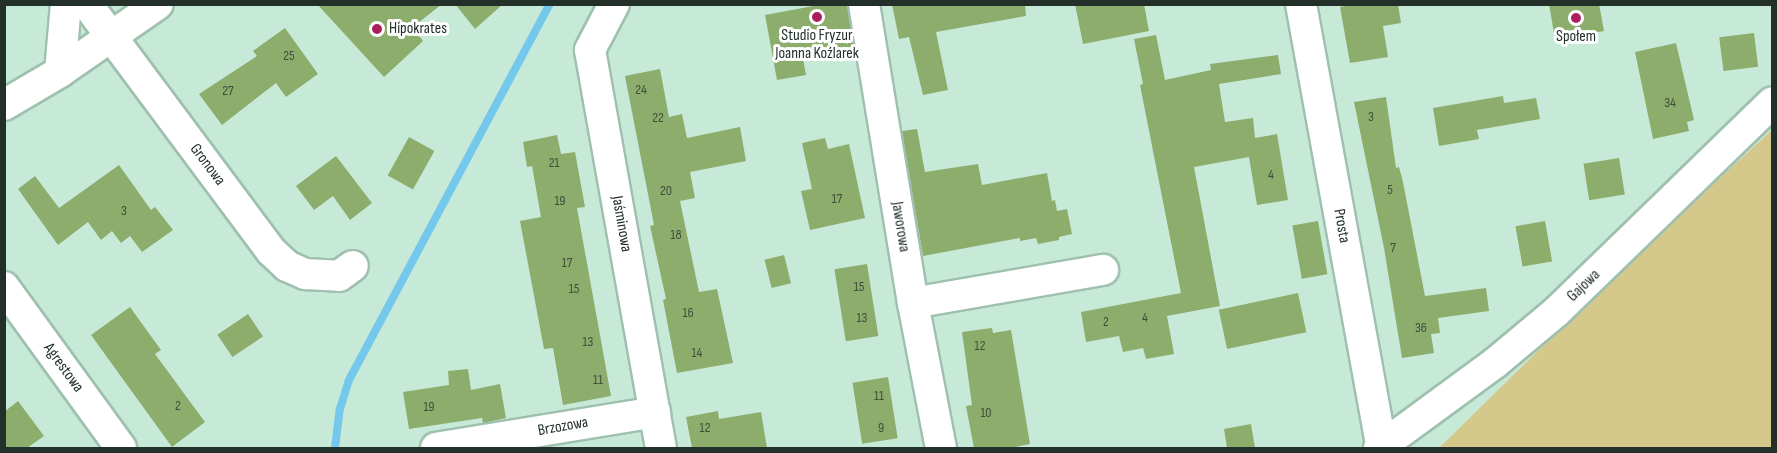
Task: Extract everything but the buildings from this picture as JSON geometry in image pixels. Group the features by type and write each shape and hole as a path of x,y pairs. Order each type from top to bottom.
{"street":[{"path":"60,72 66,4"},
{"name":"Gronowa","path":"87,4 271,251 287,266 305,274 339,276 353,266"},
{"path":"4,105 60,72 158,4"},
{"name":"Jaśminowa","path":"614,4 590,50 661,448"},
{"name":"Jaworowa","path":"864,4 913,303 941,448"},
{"name":"Prosta","path":"1301,4 1381,448"},
{"name":"Gajowa","path":"1381,448 1495,363 1556,312 1773,104"},
{"path":"913,303 1103,270"},
{"name":"Agrestowa","path":"4,287 121,448"},
{"name":"Brzozowa","path":"436,448 655,412"}],"shaded area":[{"path":"1772,130 1772,448 1439,448 1619,271"}],"waterway":[{"path":"335,448 340,409 349,380 550,4"}],"place":[{"name":"Studio Fryzur Joanna Koźlarek","path":"817,17"},
{"name":"Społem","path":"1576,18"},
{"name":"Hipokrates","path":"377,29"}]}
